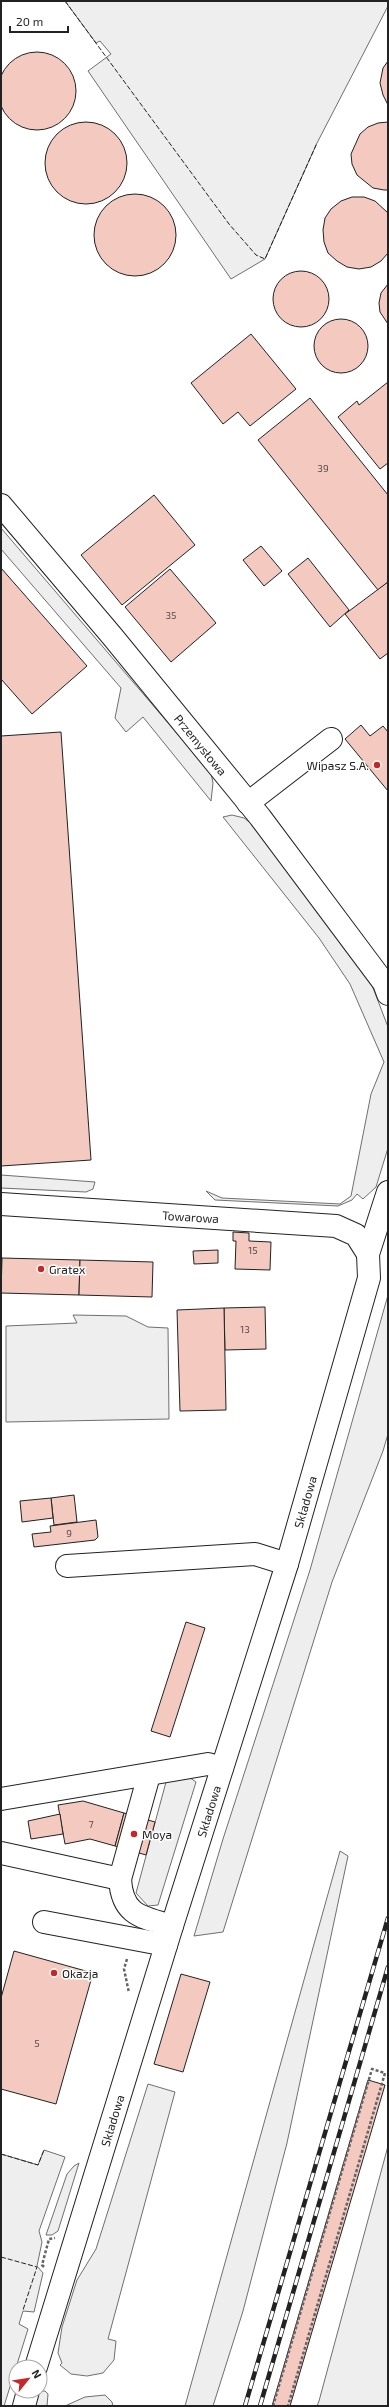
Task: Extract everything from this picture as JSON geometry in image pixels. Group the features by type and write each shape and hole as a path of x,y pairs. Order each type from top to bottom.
{"street":[{"name":"Przemysłowa","path":"1,506 112,636 248,803 384,983 388,994"},
{"path":"248,803 331,739"},
{"path":"368,1254 388,1192"},
{"name":"Towarowa","path":"1,1204 336,1226 356,1235 368,1254"},
{"name":"Składowa","path":"38,2359 169,1935 287,1564 369,1278 368,1254"},
{"path":"67,1566 255,1554 287,1564"},
{"path":"1,1799 208,1764 222,1768"},
{"path":"149,1775 120,1879 121,1896 129,1907 169,1935"},
{"path":"1,1853 120,1879"},
{"path":"44,1922 169,1935"}],"path":[{"path":"273,2406 372,2069 386,2073 288,2406"}],"shaded area":[{"path":"65,1 388,1 388,6 317,143 265,259 231,279 88,71 111,54 100,41 96,43"},
{"path":"1,528 211,773 213,783 211,801 143,717 126,732 115,718 121,688 1,549"},
{"path":"232,815 244,818 253,825 370,980 388,1027 388,1148 376,1187 363,1199 357,1194 352,1200 338,1206 215,1200 206,1191 222,1198 340,1204 351,1196 371,1094 384,1062 350,984 319,938 223,817"},
{"path":"1,1175 95,1182 93,1189 86,1192 1,1188"},
{"path":"388,1295 388,1434 383,1451 332,1582 223,1932 194,1936 223,1839 310,1570"},
{"path":"73,1315 126,1316 148,1327 168,1328 169,1419 6,1422 6,1326 77,1323"},
{"path":"186,1775 196,1782 158,1905 148,1906 136,1893 166,1782"},
{"path":"340,1851 348,1856 287,2143 243,2311 213,2406 185,2406"},
{"path":"148,2084 175,2092 108,2339 116,2341 114,2360 103,2373 87,2376 71,2374 60,2365 62,2363 58,2353 62,2327 77,2280 96,2249"},
{"path":"388,2146 388,2406 317,2406 319,2401"},
{"path":"44,2150 65,2157 39,2231 42,2242 37,2266 43,2273 34,2312 23,2311 19,2324 28,2329 19,2359 8,2359 8,2393 4,2406 1,2406 1,2154 38,2165"},
{"path":"79,2163 58,2231 52,2235 46,2235 67,2174"},
{"path":"105,2395 112,2402 113,2406 65,2406 85,2397"},
{"path":"36,2399 48,2399 47,2406 33,2406"}],"building":[{"path":"37,52 52,55 65,63 73,76 76,91 73,106 65,119 52,127 37,130 22,127 9,119 1,106 -2,91 1,76 9,63 22,55"},
{"path":"388,61 388,105 383,95 380,83 383,68"},
{"path":"86,122 102,125 115,134 124,147 127,163 124,179 115,192 102,201 86,204 70,201 57,192 48,179 45,163 48,147 57,134 70,125"},
{"path":"388,122 388,190 384,190 373,188 357,175 352,164 351,154 360,134 368,127 378,123"},
{"path":"135,194 151,197 164,206 173,219 176,235 173,251 164,264 151,273 135,276 119,273 106,264 97,251 94,235 97,219 106,206 119,197"},
{"path":"352,197 364,197 375,201 388,213 388,253 381,261 371,267 359,269 347,267 328,253 324,242 323,230 325,218 331,209 341,201"},
{"path":"301,271 312,274 321,279 326,288 329,299 326,310 321,319 312,324 301,327 290,324 281,319 276,310 273,299 276,288 281,279 290,274"},
{"path":"388,284 388,324 380,312 379,303 381,293"},
{"path":"341,319 351,321 360,327 366,336 368,346 366,356 360,365 351,371 341,373 331,371 322,365 316,356 314,346 316,336 322,327 331,321"},
{"path":"251,334 296,389 250,426 238,412 223,424 191,383"},
{"path":"388,382 388,463 380,469 338,417 357,401 359,405"},
{"path":"310,398 388,495 388,582 378,590 258,440"},
{"path":"154,495 195,545 122,605 81,555"},
{"path":"261,546 282,571 264,586 243,560"},
{"path":"308,558 349,610 330,627 288,574"},
{"path":"1,568 87,666 32,714 1,679"},
{"path":"170,569 216,623 171,662 125,607"},
{"path":"388,582 388,653 380,659 345,614"},
{"name":"Wipasz S.A.","path":"361,725 370,736 383,726 388,732 388,791 345,739"},
{"path":"61,732 91,1160 1,1166 1,736"},
{"path":"233,1232 249,1233 249,1241 271,1242 270,1270 235,1269 236,1241 233,1241"},
{"path":"218,1250 218,1263 194,1264 193,1251"},
{"name":"Gratex","path":"2,1258 80,1260 79,1295 1,1293"},
{"path":"80,1260 153,1262 152,1297 79,1295"},
{"path":"265,1307 266,1349 225,1350 224,1308"},
{"path":"224,1308 226,1410 180,1411 177,1310"},
{"path":"74,1495 77,1522 54,1525 51,1498"},
{"path":"51,1498 53,1518 22,1522 20,1501"},
{"path":"96,1520 98,1537 95,1540 34,1547 32,1534 51,1532 50,1526"},
{"path":"186,1622 205,1628 170,1737 151,1731"},
{"path":"83,1801 124,1813 115,1846 90,1839 65,1844 58,1805"},
{"path":"124,1813 155,1822 146,1855 115,1846"},
{"path":"60,1814 63,1834 31,1839 28,1821"},
{"path":"14,1951 93,1973 56,2104 1,2089 1,1998"},
{"path":"181,1974 210,1982 183,2072 154,2064"},
{"path":"368,2080 385,2085 290,2406 272,2406"}],"railway":[{"path":"245,2406 388,1918"},
{"path":"260,2406 388,1967"}],"fence":[{"path":"65,1 229,224 256,255 265,259 317,143"},
{"path":"1,2154 38,2165 44,2150"},
{"path":"1,2257 37,2267 23,2310"}],"place":[{"name":"Wipasz S.A.","path":"377,765"},
{"name":"Gratex","path":"41,1269"},
{"name":"Moya","path":"134,1834"},
{"name":"Okazja","path":"54,1973"}]}
